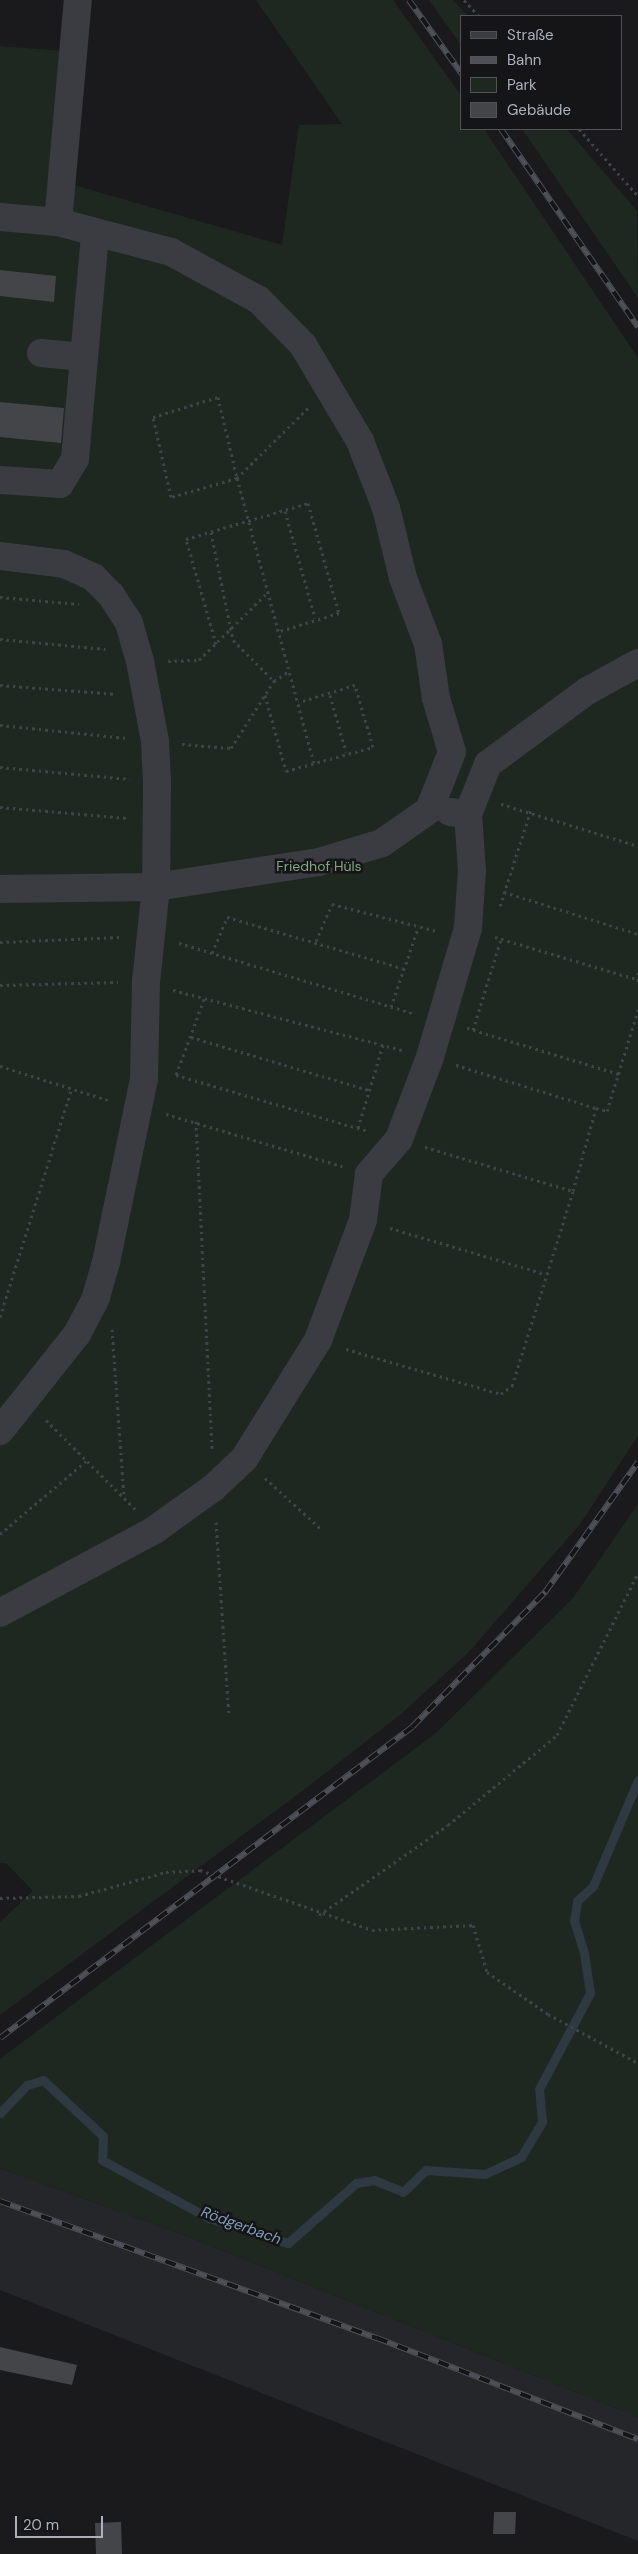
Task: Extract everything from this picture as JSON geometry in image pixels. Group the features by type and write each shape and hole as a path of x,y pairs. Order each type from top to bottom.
{"lane":[{"path":"58,222 78,0"},
{"path":"0,217 58,222 95,234 171,252 258,300 302,345 360,441 386,508 403,578 428,644 436,698 452,752 429,810"},
{"path":"0,480 48,485 60,484 68,475 75,459 95,234"},
{"path":"41,353 84,357"},
{"path":"0,556 64,564 93,577 129,623 148,697 157,782 156,887 146,982 147,1026 138,1108 96,1298 77,1334 0,1432"},
{"path":"0,1613 153,1531 213,1488 244,1458 318,1340 363,1220 369,1174 398,1139 430,1057 466,932 472,871 472,806 488,764 587,691 638,663"},
{"path":"452,752 488,764"},
{"path":"0,890 156,887 319,862 382,843 429,810 472,806"}],"path":[{"path":"464,0 478,15"},
{"path":"581,130 638,196"},
{"path":"314,764 299,702 266,594 249,520 237,478 218,398 153,418 171,497 237,478 328,388"},
{"path":"216,644 186,538 308,503 339,613 315,618 277,632"},
{"path":"285,510 315,618"},
{"path":"211,532 233,627 233,640 274,681"},
{"path":"0,639 137,656 199,660 266,594"},
{"path":"0,597 116,608"},
{"path":"0,685 148,697"},
{"path":"265,695 286,771 314,764 346,752 372,747 355,686 330,695 299,702"},
{"path":"330,695 346,752"},
{"path":"0,768 157,782"},
{"path":"472,806 531,810 638,846"},
{"path":"0,807 156,821"},
{"path":"499,909 531,810"},
{"path":"504,892 638,934"},
{"path":"316,942 332,904 418,928 466,932 501,939 637,980 638,972"},
{"path":"212,953 227,917 405,969"},
{"path":"391,1007 418,928"},
{"path":"0,942 152,935 619,1074"},
{"path":"473,1030 501,939"},
{"path":"0,985 146,982 204,999 430,1057 607,1111 638,1010"},
{"path":"204,999 176,1075 573,1191"},
{"path":"191,1037 369,1090"},
{"path":"358,1128 383,1045"},
{"path":"0,1066 71,1091 196,1122 369,1174"},
{"path":"0,1316 71,1091"},
{"path":"318,1340 501,1394 512,1386 545,1274 573,1191 596,1108"},
{"path":"196,1122 213,1488 229,1716"},
{"path":"363,1220 545,1274"},
{"path":"96,1298 110,1319 115,1348 124,1496"},
{"path":"26,1400 86,1461 124,1496 153,1531"},
{"path":"244,1458 320,1528"},
{"path":"0,1534 86,1461"},
{"path":"319,1915 448,1825 557,1735 638,1573"},
{"path":"0,1898 79,1896 166,1872 200,1870 319,1915 372,1930 473,1925 487,1972 548,2014 638,2063"}],"shaded area":[{"path":"0,2168 179,2233 638,2417 638,2541 0,2290"}],"green space":[{"name":"Friedhof Hüls","path":"256,0 393,0 460,94 460,130 485,130 638,358 638,1436 580,1524 469,1652 401,1714 305,1789 0,2015 0,1922 33,1891 6,1863 0,1863 0,46 62,51 53,179 282,245 299,125 342,124"},
{"path":"429,0 453,0 467,15 460,15 460,43"},
{"path":"523,130 568,130 637,211 638,298"},
{"path":"638,1504 638,2417 179,2233 0,2168 0,2059 436,1733 573,1598"}],"building":[{"path":"0,270 56,276 54,302 0,296"},
{"path":"0,402 64,408 61,443 0,437"},
{"path":"0,2347 77,2365 72,2385 0,2370"},
{"path":"494,2512 516,2512 515,2534 493,2534"},
{"path":"121,2522 122,2554 96,2554 95,2523"}],"waterway":[{"name":"Rödgerbach","path":"0,2113 27,2085 43,2080 103,2136 102,2160 209,2218 288,2243 356,2183 374,2180 403,2192 426,2170 485,2174 521,2157 542,2122 539,2089 590,1993 584,1953 574,1921 577,1901 593,1886 638,1780"}],"railway":[{"path":"409,0 460,71"},
{"path":"502,130 638,327"},
{"path":"0,2038 412,1727 545,1592 638,1462"},
{"path":"0,2201 377,2338 638,2439"}]}
